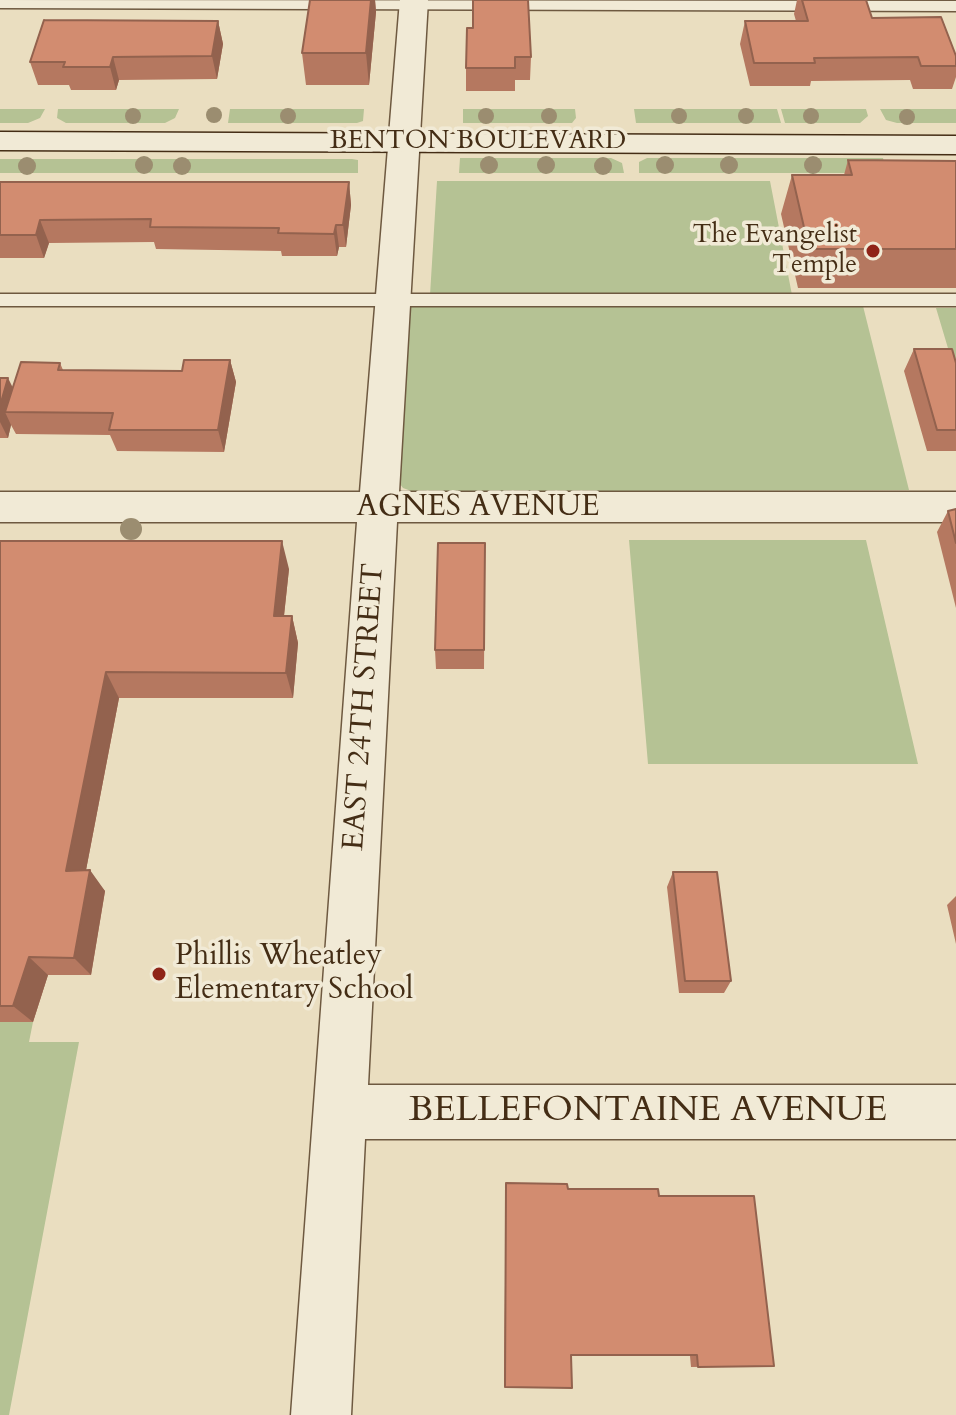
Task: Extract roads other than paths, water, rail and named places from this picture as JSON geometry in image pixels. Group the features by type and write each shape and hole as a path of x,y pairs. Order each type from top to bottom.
{"street":[{"name":"EAST 24TH STREET","path":"321,1415 378,508 414,2"},
{"name":"BENTON BOULEVARD","path":"0,141 956,145"},
{"name":"AGNES AVENUE","path":"0,507 956,507"},
{"name":"BELLEFONTAINE AVENUE","path":"339,1112 956,1112"}],"lane":[{"path":"0,3 956,6"},
{"path":"0,300 956,300"}],"place":[{"name":"The Evangelist Temple","path":"873,251"},
{"name":"Phillis Wheatley Elementary School","path":"159,974"}]}
